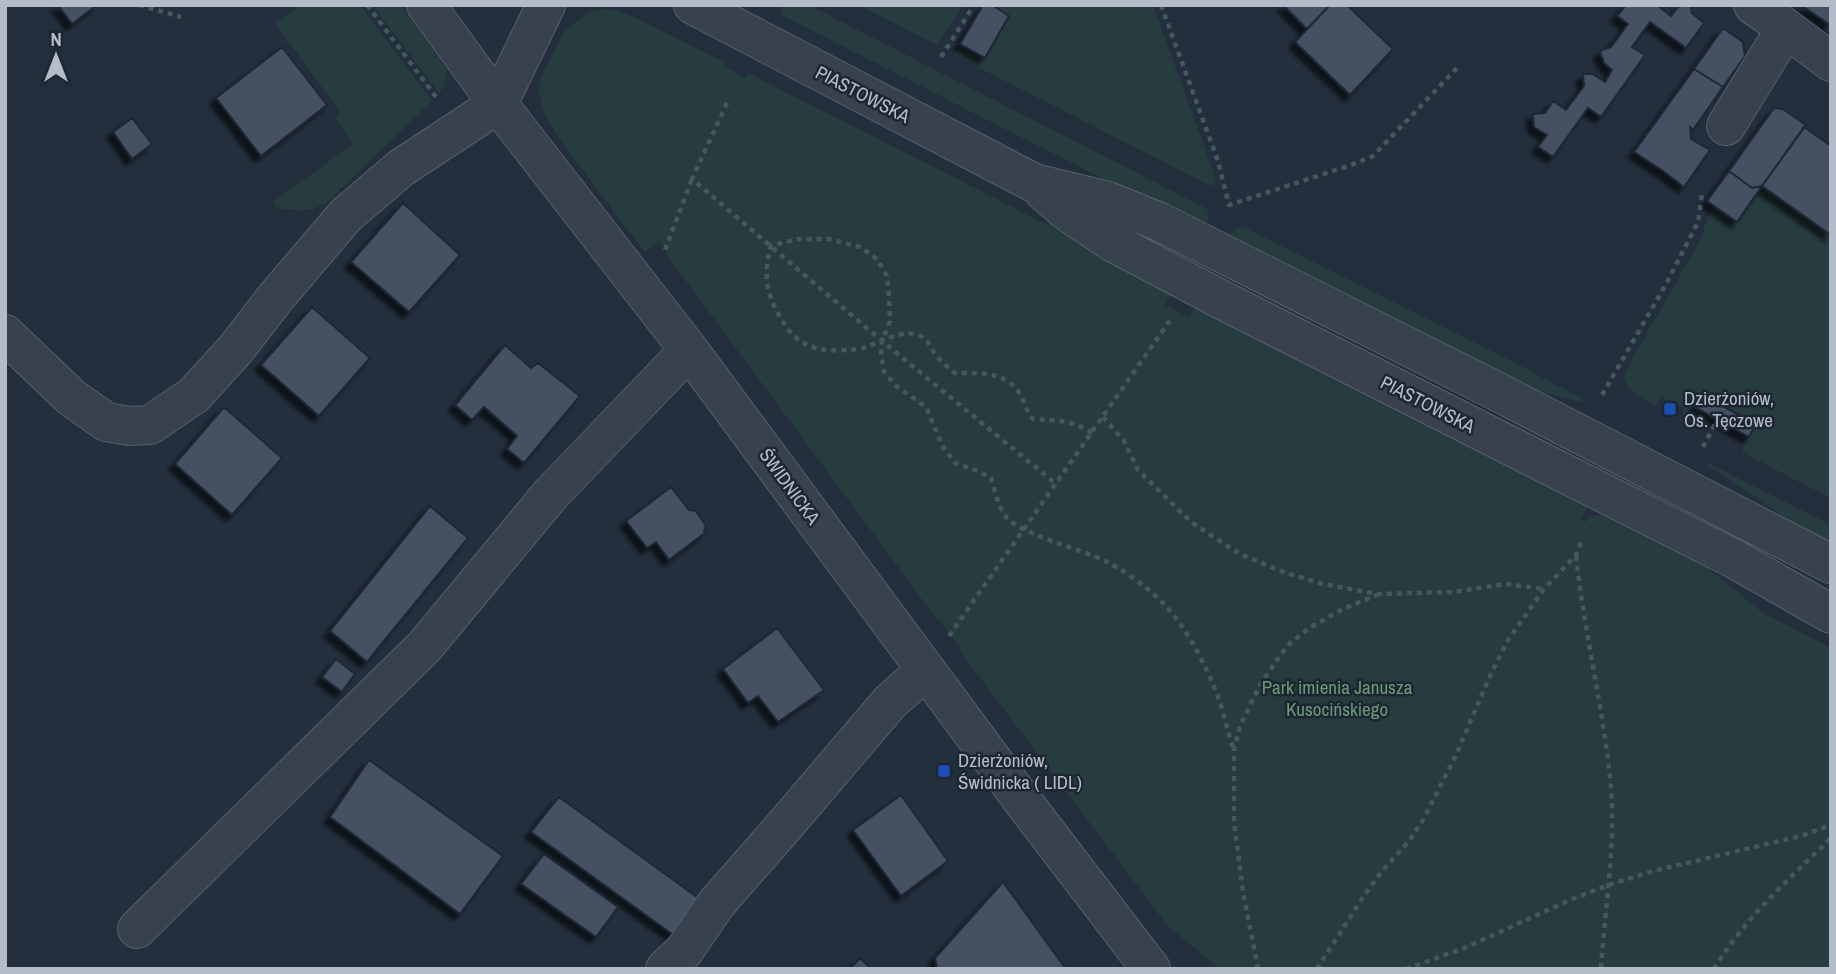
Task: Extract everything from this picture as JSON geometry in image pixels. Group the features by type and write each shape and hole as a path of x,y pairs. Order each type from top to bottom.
{"street":[{"name":"ŚWIDNICKA","path":"426,5 498,104 689,350 935,657 1150,969"},
{"path":"5,334 71,397 106,422 129,426 150,425 194,394 210,377 346,215 401,168 498,104 546,5"},
{"name":"PIASTOWSKA","path":"692,5 1034,183 1066,211 1112,242 1724,554 1831,614"},
{"path":"1753,5 1831,62"},
{"path":"1726,126 1786,28"},
{"name":"PIASTOWSKA","path":"1034,183 1108,201 1160,222 1831,564"},
{"path":"137,929 425,646 550,495 689,350"},
{"path":"665,969 684,951 716,904 890,702 935,657"}],"path":[{"path":"139,5 180,17"},
{"path":"367,5 459,130"},
{"path":"941,57 974,5"},
{"path":"1161,5 1218,161 1229,205 1373,156 1457,68"},
{"path":"661,261 692,179 727,103"},
{"path":"692,179 882,341 1056,484"},
{"path":"1602,395 1699,222 1702,194"},
{"path":"771,246 797,239 829,239 860,247 877,258 887,275 889,297 890,321 882,341 881,355 884,372 895,385 926,407 943,447 955,463 991,478 1000,508 1008,519 1024,529 1106,561 1162,602 1195,648 1217,695 1234,750"},
{"path":"771,246 766,265 766,284 778,314 790,334 807,345 830,351 863,348 903,334 917,334 930,343 936,356 955,373 981,373 1012,383 1021,396 1027,413 1033,419 1066,421 1078,424 1092,433"},
{"path":"935,657 1174,316"},
{"path":"1103,417 1124,441 1138,470 1191,522 1240,554 1283,572 1323,584 1378,594 1453,592 1507,584 1544,589"},
{"path":"1703,447 1717,420"},
{"path":"1317,969 1363,897 1423,820 1508,640 1544,589 1576,555 1582,540"},
{"path":"1576,555 1610,778 1612,820 1609,885 1601,969"},
{"path":"1258,969 1243,892 1234,822 1234,750 1240,726 1261,683 1287,646 1309,628 1378,594"},
{"path":"1406,969 1467,947 1572,899 1653,870 1801,836 1831,825"},
{"path":"1714,969 1766,901 1831,836"}],"green space":[{"path":"297,5 360,5 432,101 325,204 290,210 277,208 273,202 353,144 335,118 340,112 275,23 298,7"},
{"path":"372,5 400,5 447,69 444,86 439,93"},
{"path":"784,5 809,5 1207,209 1209,218 1204,230 779,14"},
{"path":"859,5 963,5 937,45"},
{"path":"994,5 1153,5 1212,168 1214,183 1211,186 956,56 955,51 960,44 985,58 1009,16"},
{"name":"Park imienia Janusza Kusocińskiego","path":"603,9 631,16 724,62 723,66 745,78 748,73 1174,289 1165,305 1189,317 1198,301 1591,501 1581,519 1586,522 1589,516 1598,516 1604,507 1685,550 1763,613 1831,648 1831,969 1220,969 1167,925 959,650 960,647 940,620 938,621 659,241 645,252 643,250 556,134 543,110 539,93 541,77 564,32 587,13"},
{"path":"1762,186 1831,235 1831,498 1743,453 1755,424 1702,395 1695,407 1713,417 1707,427 1682,414 1684,409 1662,397 1656,406 1641,398 1629,388 1624,378 1632,359 1698,244 1713,205"},
{"path":"1243,227 1517,364 1583,399 1582,402 1507,384 1228,241 1234,229"},
{"path":"1705,463 1831,525 1831,549"}],"building":[{"path":"58,5 97,5 72,24"},
{"path":"983,5 992,5 1009,16 985,58 960,44"},
{"path":"1283,5 1330,5 1307,29"},
{"path":"1330,5 1347,5 1393,49 1350,95 1295,42"},
{"path":"1626,5 1657,5 1671,16 1679,6 1690,5 1692,13 1704,23 1686,48 1650,22 1632,47 1645,55 1601,117 1588,108 1553,157 1538,147 1547,135 1534,127 1533,114 1545,113 1553,101 1566,110 1584,86 1583,74 1593,74 1605,82 1612,70 1604,63 1600,51 1611,47 1628,24 1617,16"},
{"path":"1801,5 1831,5 1831,26 1827,23"},
{"path":"1723,28 1743,42 1745,56 1723,87 1694,69"},
{"path":"282,47 327,105 261,156 216,98"},
{"path":"1694,69 1723,87 1693,130 1690,127 1691,139 1710,150 1684,187 1634,152"},
{"path":"1774,108 1783,109 1806,125 1762,186 1752,188 1729,171"},
{"path":"132,118 152,144 132,159 113,132"},
{"path":"1804,127 1831,146 1831,235 1762,186"},
{"path":"1729,171 1752,188 1762,186 1737,222 1707,201"},
{"path":"403,203 460,255 409,312 351,262"},
{"path":"312,307 370,358 319,416 261,365"},
{"path":"505,345 531,368 538,363 580,396 524,463 507,449 517,436 484,407 472,420 455,405"},
{"path":"1702,395 1756,424 1749,437 1695,407"},
{"path":"224,407 282,458 232,515 175,464"},
{"path":"671,487 689,510 696,511 706,526 706,532 669,560 656,542 647,548 626,521"},
{"path":"430,506 468,538 367,662 330,631"},
{"path":"777,628 824,690 778,722 758,696 748,703 723,669"},
{"path":"336,659 355,674 342,692 322,677"},
{"path":"369,760 503,856 460,914 330,817"},
{"path":"901,795 948,861 901,896 853,830"},
{"path":"559,797 701,900 672,934 531,832"},
{"path":"544,854 618,907 596,937 521,884"},
{"path":"1003,882 1066,969 937,969 935,958"},
{"path":"860,958 871,969 850,969"}],"place":[{"name":"Dzierżoniów, Os. Tęczowe","path":"1670,409"},
{"name":"Dzierżoniów, Świdnicka ( LIDL)","path":"944,771"}]}
